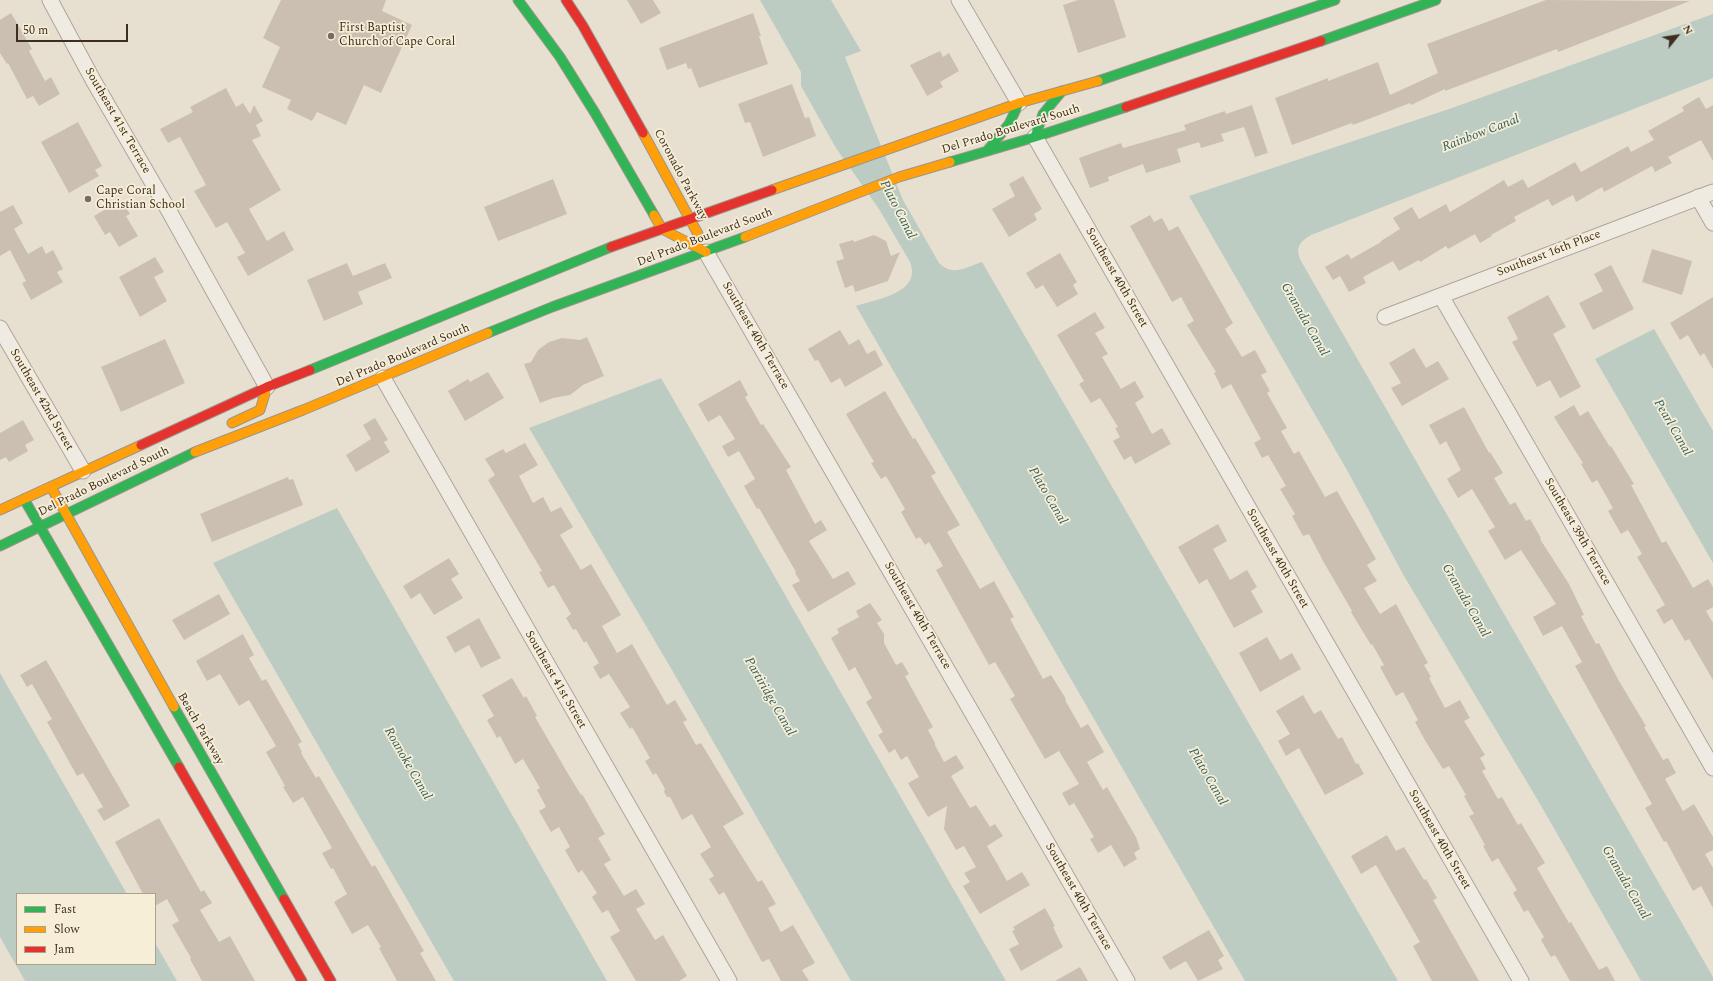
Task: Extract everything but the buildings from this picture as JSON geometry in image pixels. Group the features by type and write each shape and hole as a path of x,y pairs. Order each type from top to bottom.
{"main road":[{"path":"518,0 568,70 662,229 706,252"},
{"name":"Coronado Parkway","path":"566,0 587,32 691,219 706,252"},
{"name":"Del Prado Boulevard South","path":"0,510 267,387 392,338 532,278 628,240 1019,103 1104,79 1335,0"},
{"name":"Del Prado Boulevard South","path":"0,546 197,451 382,371 552,307 706,252 899,177 1035,136 1258,63 1436,0"},
{"path":"1035,136 1043,114 1062,91"},
{"path":"987,151 1009,124 1019,103"},
{"path":"385,350 392,338"},
{"path":"226,426 260,410 267,387"},
{"path":"197,451 202,440"},
{"name":"Beach Parkway","path":"50,487 290,916 331,981"},
{"path":"24,499 39,527 274,926 302,981"}],"street":[{"name":"Southeast 41st Terrace","path":"50,0 93,80 169,211 267,387"},
{"path":"959,0 1019,103"},
{"name":"Southeast 40th Street","path":"1035,136 1520,981"},
{"name":"Southeast 16th Place","path":"1384,317 1713,192"},
{"path":"1698,197 1713,223"},
{"name":"Southeast 40th Terrace","path":"706,252 1127,981"},
{"name":"Southeast 39th Terrace","path":"1441,296 1713,768"},
{"name":"Southeast 42nd Street","path":"0,328 83,471"},
{"name":"Southeast 41st Street","path":"382,371 729,981"}],"water":[{"name":"Plato Canal","path":"760,0 831,0 861,51 845,57 903,200 939,263 949,269 960,270 982,262 1398,981 1245,981 856,306 885,297 904,288 910,281 912,273 910,262 879,209 836,148 801,86 801,72"},
{"path":"1713,14 1713,78 1311,235 1301,243 1298,249 1301,261 1713,977 1713,981 1641,981 1543,809 1404,576 1348,472 1189,196 1452,108"},
{"name":"Pearl Canal","path":"1654,329 1713,431 1713,563 1595,359"},
{"name":"Partiridge Canal","path":"661,378 1006,981 851,981 672,670 529,428"},
{"name":"Roanoke Canal","path":"337,508 607,981 454,981 213,563"},
{"path":"0,673 126,893 16,893 16,965 156,965 156,945 177,981 25,981 0,937"}],"traffic: fast":[{"path":"518,0 560,57 595,113 654,215"},
{"path":"1098,81 1335,0"},
{"path":"1321,41 1436,0"},
{"path":"1035,137 1043,114 1062,91"},
{"path":"987,151 1009,124 1019,103"},
{"path":"950,162 1035,137 1126,107"},
{"path":"488,333 552,307 745,237"},
{"path":"310,370 611,247"},
{"path":"0,546 195,452"},
{"path":"24,499 179,767"},
{"path":"174,707 284,899"}],"traffic: slow":[{"path":"772,190 1019,103 1098,81"},
{"path":"643,133 698,234"},
{"path":"745,237 899,177 950,162"},
{"path":"654,215 662,229 706,252"},
{"path":"195,452 303,410 488,333"},
{"path":"232,423 260,410 267,387"},
{"path":"0,510 141,445"},
{"path":"51,487 174,707"}],"traffic: jam":[{"path":"566,0 583,26 643,133"},
{"path":"1126,107 1321,41"},
{"path":"611,247 772,190"},
{"path":"141,445 267,387 310,370"},
{"path":"179,767 302,981"},
{"path":"284,899 331,981"}],"place":[{"name":"First Baptist Church of Cape Coral","path":"331,36"},
{"name":"Cape Coral Christian School","path":"88,199"}],"water label":[{"name":"Rainbow Canal","path":"1481,134"},
{"name":"Granada Canal","path":"1304,320"},
{"name":"Granada Canal","path":"1465,601"},
{"name":"Granada Canal","path":"1625,883"}]}
